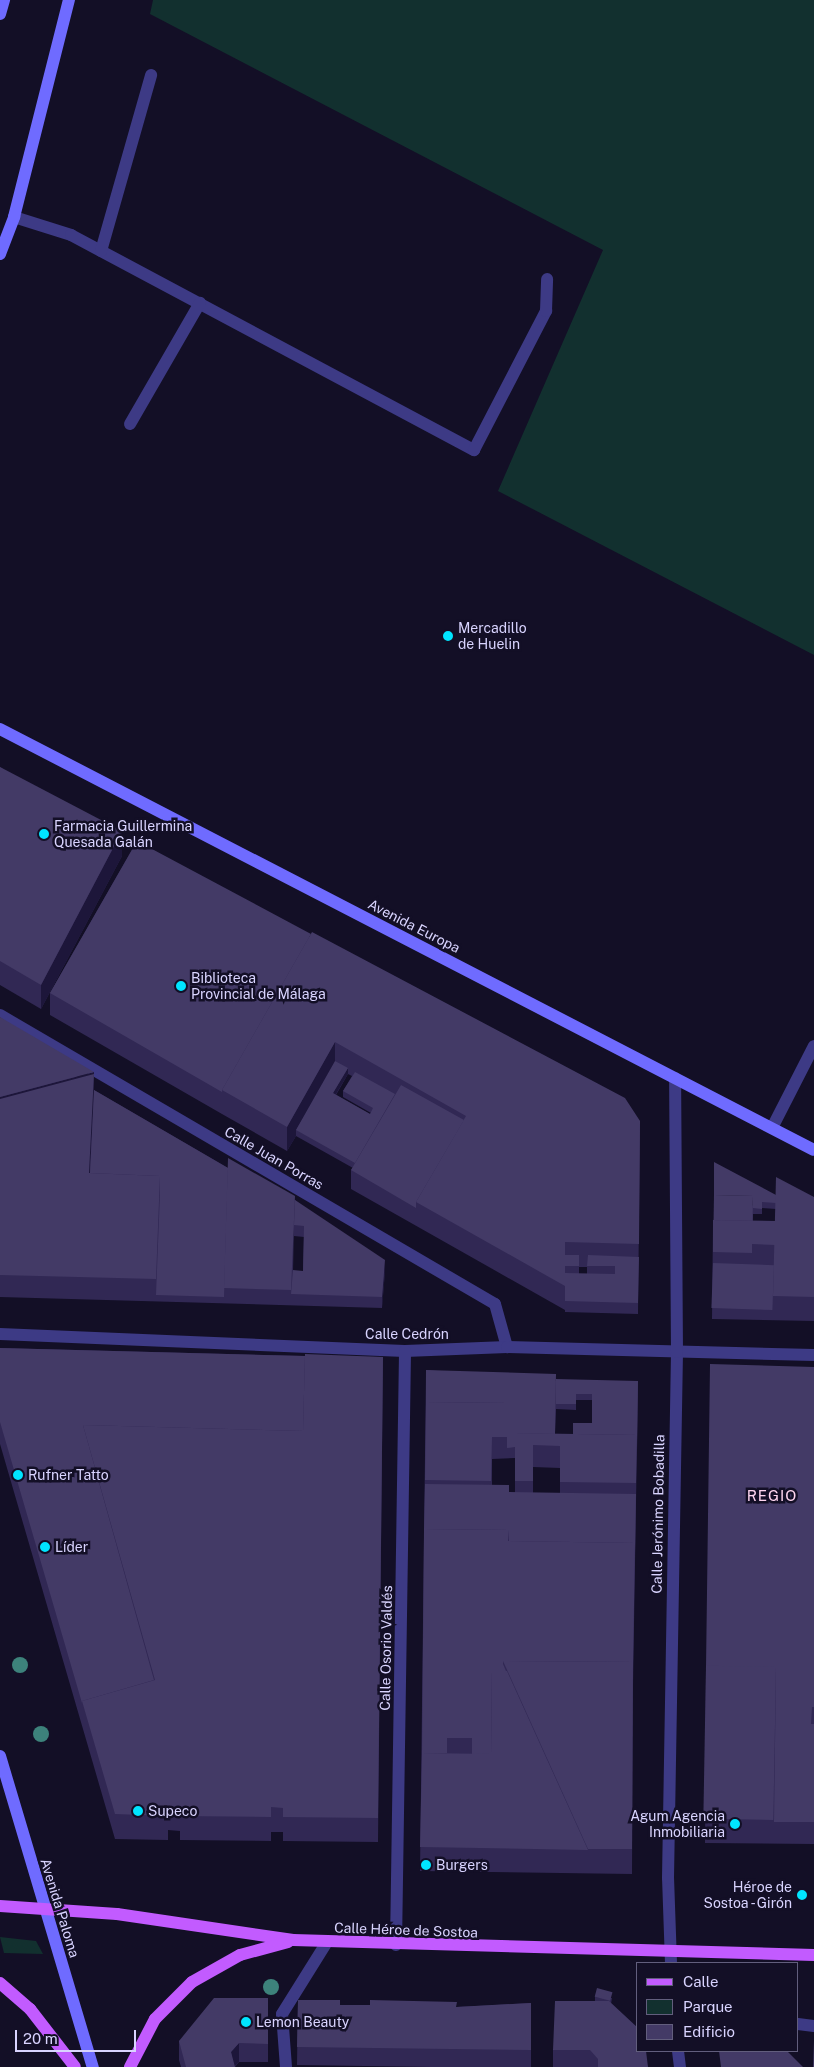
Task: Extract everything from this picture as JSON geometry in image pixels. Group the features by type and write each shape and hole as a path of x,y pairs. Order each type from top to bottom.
{"main road":[{"path":"0,14 4,0"},
{"path":"0,254 14,217 69,0"},
{"name":"Avenida Europa","path":"0,729 814,1150"},
{"name":"Avenida Paloma","path":"0,1756 93,2067"},
{"name":"Calle Héroe de Sostoa","path":"0,1906 44,1907 293,1940 671,1957 814,1955"},
{"path":"130,2067 155,2019 192,1982 240,1955 293,1940"},
{"path":"0,1984 30,2009 75,2067"}],"street":[{"path":"101,251 151,76"},
{"path":"14,217 71,235 474,450 546,311 547,279"},
{"path":"130,424 200,304"},
{"name":"Calle Juan Porras","path":"0,1015 495,1304 507,1347"},
{"path":"772,1128 814,1046"},
{"name":"Calle Jerónimo Bobadilla","path":"671,1957 668,1878 677,1352 676,1078"},
{"name":"Calle Cedrón","path":"0,1334 405,1351 507,1347 814,1355"},
{"name":"Calle Osorio Valdés","path":"396,1945 405,1351"},
{"path":"286,2067 282,2014 327,1942"},
{"path":"799,2024 814,2026"},
{"path":"678,2052 680,2067"}],"green space":[{"path":"153,0 814,0 814,655 498,491 603,250 150,14"},
{"path":"0,1937 36,1941 43,1954 4,1953"}],"building":[{"path":"0,767 122,831 41,985 0,961"},
{"name":"Biblioteca Provincial de Málaga","path":"137,841 311,934 222,1092 50,993"},
{"path":"312,932 625,1098 640,1121 639,1244 565,1242 565,1286 416,1202 466,1116 335,1042 287,1127 222,1090"},
{"path":"0,1017 94,1072 0,1097"},
{"path":"335,1061 348,1068 333,1093 370,1114 373,1108 343,1091 355,1072 395,1094 355,1163 296,1130"},
{"path":"94,1074 89,1173 160,1176 156,1279 0,1275 0,1099"},
{"path":"401,1085 464,1120 416,1202 416,1208 351,1170"},
{"path":"94,1090 228,1168 224,1297 156,1295 160,1176 90,1173"},
{"path":"228,1158 295,1196 291,1290 224,1288"},
{"path":"714,1162 776,1195 776,1203 762,1202 762,1209 753,1208 753,1196 714,1195"},
{"path":"776,1177 814,1197 814,1297 773,1296"},
{"path":"714,1195 753,1196 753,1221 714,1220"},
{"path":"295,1200 385,1260 382,1297 291,1294 293,1270 303,1271 304,1226 294,1225"},
{"path":"713,1220 775,1221 775,1245 752,1244 752,1253 713,1252"},
{"path":"565,1255 579,1255 579,1266 565,1266"},
{"path":"588,1255 639,1257 638,1303 565,1301 565,1273 615,1274 615,1266 587,1266"},
{"path":"713,1263 774,1265 772,1310 711,1308"},
{"path":"0,1348 305,1356 303,1431 83,1425 154,1680 82,1701 82,1703 0,1422"},
{"path":"305,1354 383,1357 378,1818 283,1817 283,1808 271,1807 271,1817 180,1816 180,1807 168,1806 168,1816 115,1814 82,1701 155,1680 83,1425 303,1431"},
{"path":"710,1364 814,1367 814,1707 812,1707 811,1724 814,1724 814,1822 774,1822 776,1667 706,1668"},
{"path":"426,1370 556,1374 555,1434 515,1433 515,1447 507,1448 507,1403 426,1402"},
{"path":"556,1379 638,1381 637,1451 637,1435 573,1434 573,1423 592,1423 592,1394 576,1394 576,1404 556,1404"},
{"path":"426,1402 507,1403 507,1437 492,1437 491,1481 425,1480"},
{"path":"515,1433 637,1435 636,1483 560,1482 560,1446 533,1445 533,1481 515,1481"},
{"path":"425,1484 509,1485 509,1530 424,1529"},
{"path":"509,1492 636,1494 635,1554 635,1543 509,1541"},
{"path":"424,1529 509,1530 508,1541 635,1543 633,1665 633,1662 503,1661 506,1671 492,1671 491,1754 472,1754 472,1738 447,1738 447,1753 422,1753"},
{"path":"503,1661 633,1662 632,1849 588,1849"},
{"path":"706,1666 776,1667 773,1820 703,1819"},
{"path":"492,1671 507,1671 588,1850 420,1847 422,1753 491,1754"},
{"path":"597,1988 612,1992 610,2001 595,1997"},
{"path":"214,1998 268,1998 268,2044 239,2043 231,2052 235,2067 186,2067 179,2041"},
{"path":"298,2000 340,2000 340,2005 370,2005 370,2000 457,2002 456,2007 531,2003 531,2050 297,2047"},
{"path":"555,2001 609,2001 636,2026 636,2052 646,2052 648,2067 598,2067 598,2059 590,2050 553,2050"},
{"path":"719,2052 788,2052 803,2067 721,2067"}],"place":[{"name":"Mercadillo de Huelin","path":"448,636"},
{"name":"Farmacia Guillermina Quesada Galán","path":"44,834"},
{"name":"Biblioteca Provincial de Málaga","path":"181,986"},
{"name":"Rufner Tatto","path":"18,1475"},
{"name":"Líder","path":"45,1547"},
{"name":"Supeco","path":"138,1811"},
{"name":"Agum Agencia Inmobiliaria","path":"735,1824"},
{"name":"Burgers","path":"426,1865"},
{"name":"Héroe de Sostoa - Girón","path":"802,1895"},
{"name":"Lemon Beauty","path":"246,2022"}],"district":[{"name":"REGIO","path":"772,1496"}]}
